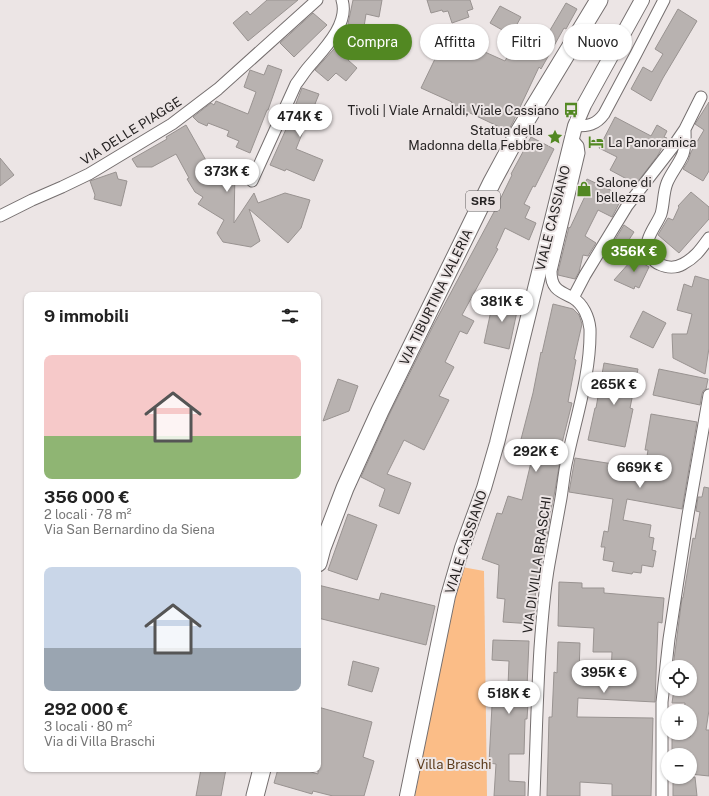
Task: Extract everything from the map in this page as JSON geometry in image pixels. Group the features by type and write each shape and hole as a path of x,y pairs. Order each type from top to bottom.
{"main road":[{"name":"VIA TIBURTINA VALERIA","path":"321,552 345,488 377,418 492,182 519,132 599,0"},
{"path":"255,796 261,772"}],"street":[{"name":"VIA DELLE PIAGGE","path":"0,216 88,174 172,124 218,89 317,0"},
{"path":"252,182 296,84 329,43 338,28 343,13 342,0"},
{"name":"VIALE CASSIANO","path":"407,796 448,596 462,548 484,488 498,443 574,132 584,105 642,0"},
{"path":"664,0 604,114 593,124 574,132 579,150 579,157 552,266 551,278 556,289 573,298 585,275 627,206 685,129 701,97"},
{"path":"685,129 684,150 666,186 663,208 648,238 648,250 652,258 659,264 677,266 690,260 698,253 709,238"},
{"name":"VIA DI VILLA BRASCHI","path":"534,796 539,662 543,607 566,461 585,376 590,329 588,318 581,306 573,298"},
{"path":"662,796 662,702 669,639 688,515 709,395"}],"green space":[{"name":"Villa Braschi","path":"462,567 484,571 487,796 415,796 442,660"}],"building":[{"path":"267,0 298,0 248,41 233,23 247,11 250,15"},
{"path":"353,0 382,0 379,17 366,14 364,24 348,24"},
{"path":"427,0 470,0 473,9 467,11 469,17 452,23 448,11 443,12 442,10 431,13"},
{"path":"566,3 577,9 569,24 563,24 563,30 555,44 555,24 554,24"},
{"path":"500,6 521,17 517,24 497,24 497,27 490,23"},
{"path":"678,9 697,21 651,101 631,89 643,67 652,72 663,54 655,49"},
{"path":"313,13 327,25 294,57 280,43"},
{"path":"333,50 333,60 348,60 357,68 346,81 336,73 328,81 315,70"},
{"path":"489,54 497,57 497,60 546,60 541,69 539,67 508,131 421,88 434,60 489,60"},
{"path":"268,65 282,70 268,110 250,153 236,147 239,141 227,136 229,131 208,123 207,126 198,122 193,117 211,103 214,105 216,101 248,114 256,92 244,87 250,70 264,75"},
{"path":"302,88 319,94 315,104 327,109 319,129 306,124 296,149 323,160 314,181 286,169 285,171 270,165"},
{"path":"709,102 709,171 703,181 683,169 704,130 695,124"},
{"path":"615,117 651,136 657,125 667,131 664,137 667,138 658,155 636,184 610,170 617,157 599,148"},
{"path":"186,125 212,171 235,171 234,223 254,193 258,203 285,193 310,200 301,228 288,243 249,209 260,241 251,247 223,242 217,233 224,220 198,204 203,197 195,192 187,179 189,178 176,154 152,167 137,167 132,159 167,139 166,137"},
{"path":"531,137 554,149 535,187 533,186 524,204 530,207 525,218 536,223 529,240 505,228 496,248 498,249 462,315 474,321 467,334 460,331 445,362 454,367 439,396 449,400 424,450 404,440 387,474 411,483 399,514 379,506 385,489 361,477 389,415 433,326 494,212 512,175 511,174"},
{"path":"0,158 14,175 0,186"},
{"path":"116,172 118,179 127,181 121,206 94,199 95,195 90,181"},
{"path":"587,179 623,196 612,217 598,210 585,236 596,243 588,256 583,255 579,272 575,279 558,275 558,272 569,227 570,228 587,192 582,190"},
{"path":"691,192 709,207 709,219 679,253 658,235 668,218 673,220 679,207 678,206"},
{"path":"624,225 634,232 623,249 613,243"},
{"path":"638,253 642,255 645,261 644,264 649,267 639,288 635,286 634,289 614,280"},
{"path":"695,276 709,280 709,348 705,374 673,358 672,334 687,334 692,314 677,310 684,284 692,287"},
{"path":"494,297 519,302 509,349 484,343"},
{"path":"553,304 573,309 579,315 582,324 574,359 576,360 568,402 572,403 559,455 561,455 544,553 537,577 533,624 503,622 505,599 497,598 499,565 482,559 497,513 502,514 508,496 522,500 534,450 519,447"},
{"path":"643,311 666,323 653,348 630,337"},
{"path":"604,363 638,369 630,408 633,409 625,447 588,440 596,408"},
{"path":"659,369 708,379 706,389 702,394 700,405 653,395"},
{"path":"338,379 358,386 349,411 323,421"},
{"path":"651,414 697,422 682,509 627,499 623,520 651,525 649,537 654,538 652,550 656,551 653,567 642,565 641,573 633,572 632,574 612,571 614,562 603,560 605,547 601,547 604,531 608,532 613,499 569,492 575,458 645,469 648,450 645,450"},
{"path":"704,487 709,488 709,710 706,730 709,730 709,776 697,775 697,748 672,748 672,740 697,740 697,704 672,703 673,696 697,696 697,660 674,660 682,598 693,538 695,539 700,512 696,511 698,497 702,497"},
{"path":"348,514 377,525 357,580 328,570"},
{"path":"559,582 582,583 582,588 604,588 604,593 664,598 662,623 658,622 655,702 578,698 577,717 653,718 651,796 612,796 612,784 580,782 580,796 547,796 549,717 552,717 554,672 557,673 558,642 580,643 579,674 611,675 612,652 593,652 594,628 558,626"},
{"path":"321,586 379,600 381,593 435,606 426,645 321,619"},
{"path":"493,640 529,641 527,687 529,687 527,719 525,719 524,754 509,754 509,781 525,782 525,796 494,796 496,764 489,763 493,686 508,686 509,661 492,660"},
{"path":"353,661 379,668 372,692 348,685"},
{"path":"321,708 372,722 363,757 374,761 364,796 333,796 313,791 312,794 274,783 277,772 311,772 318,774 318,772 321,772"},
{"path":"200,772 225,772 221,796 196,796"},
{"path":"673,784 696,784 697,796 673,796"}],"place":[{"name":"Tivoli | Viale Arnaldi, Viale Cassiano","path":"571,110"},
{"name":"Statua della Madonna della Febbre","path":"555,137"},
{"name":"La Panoramica","path":"596,142"},
{"name":"Salone di bellezza","path":"584,189"}]}
